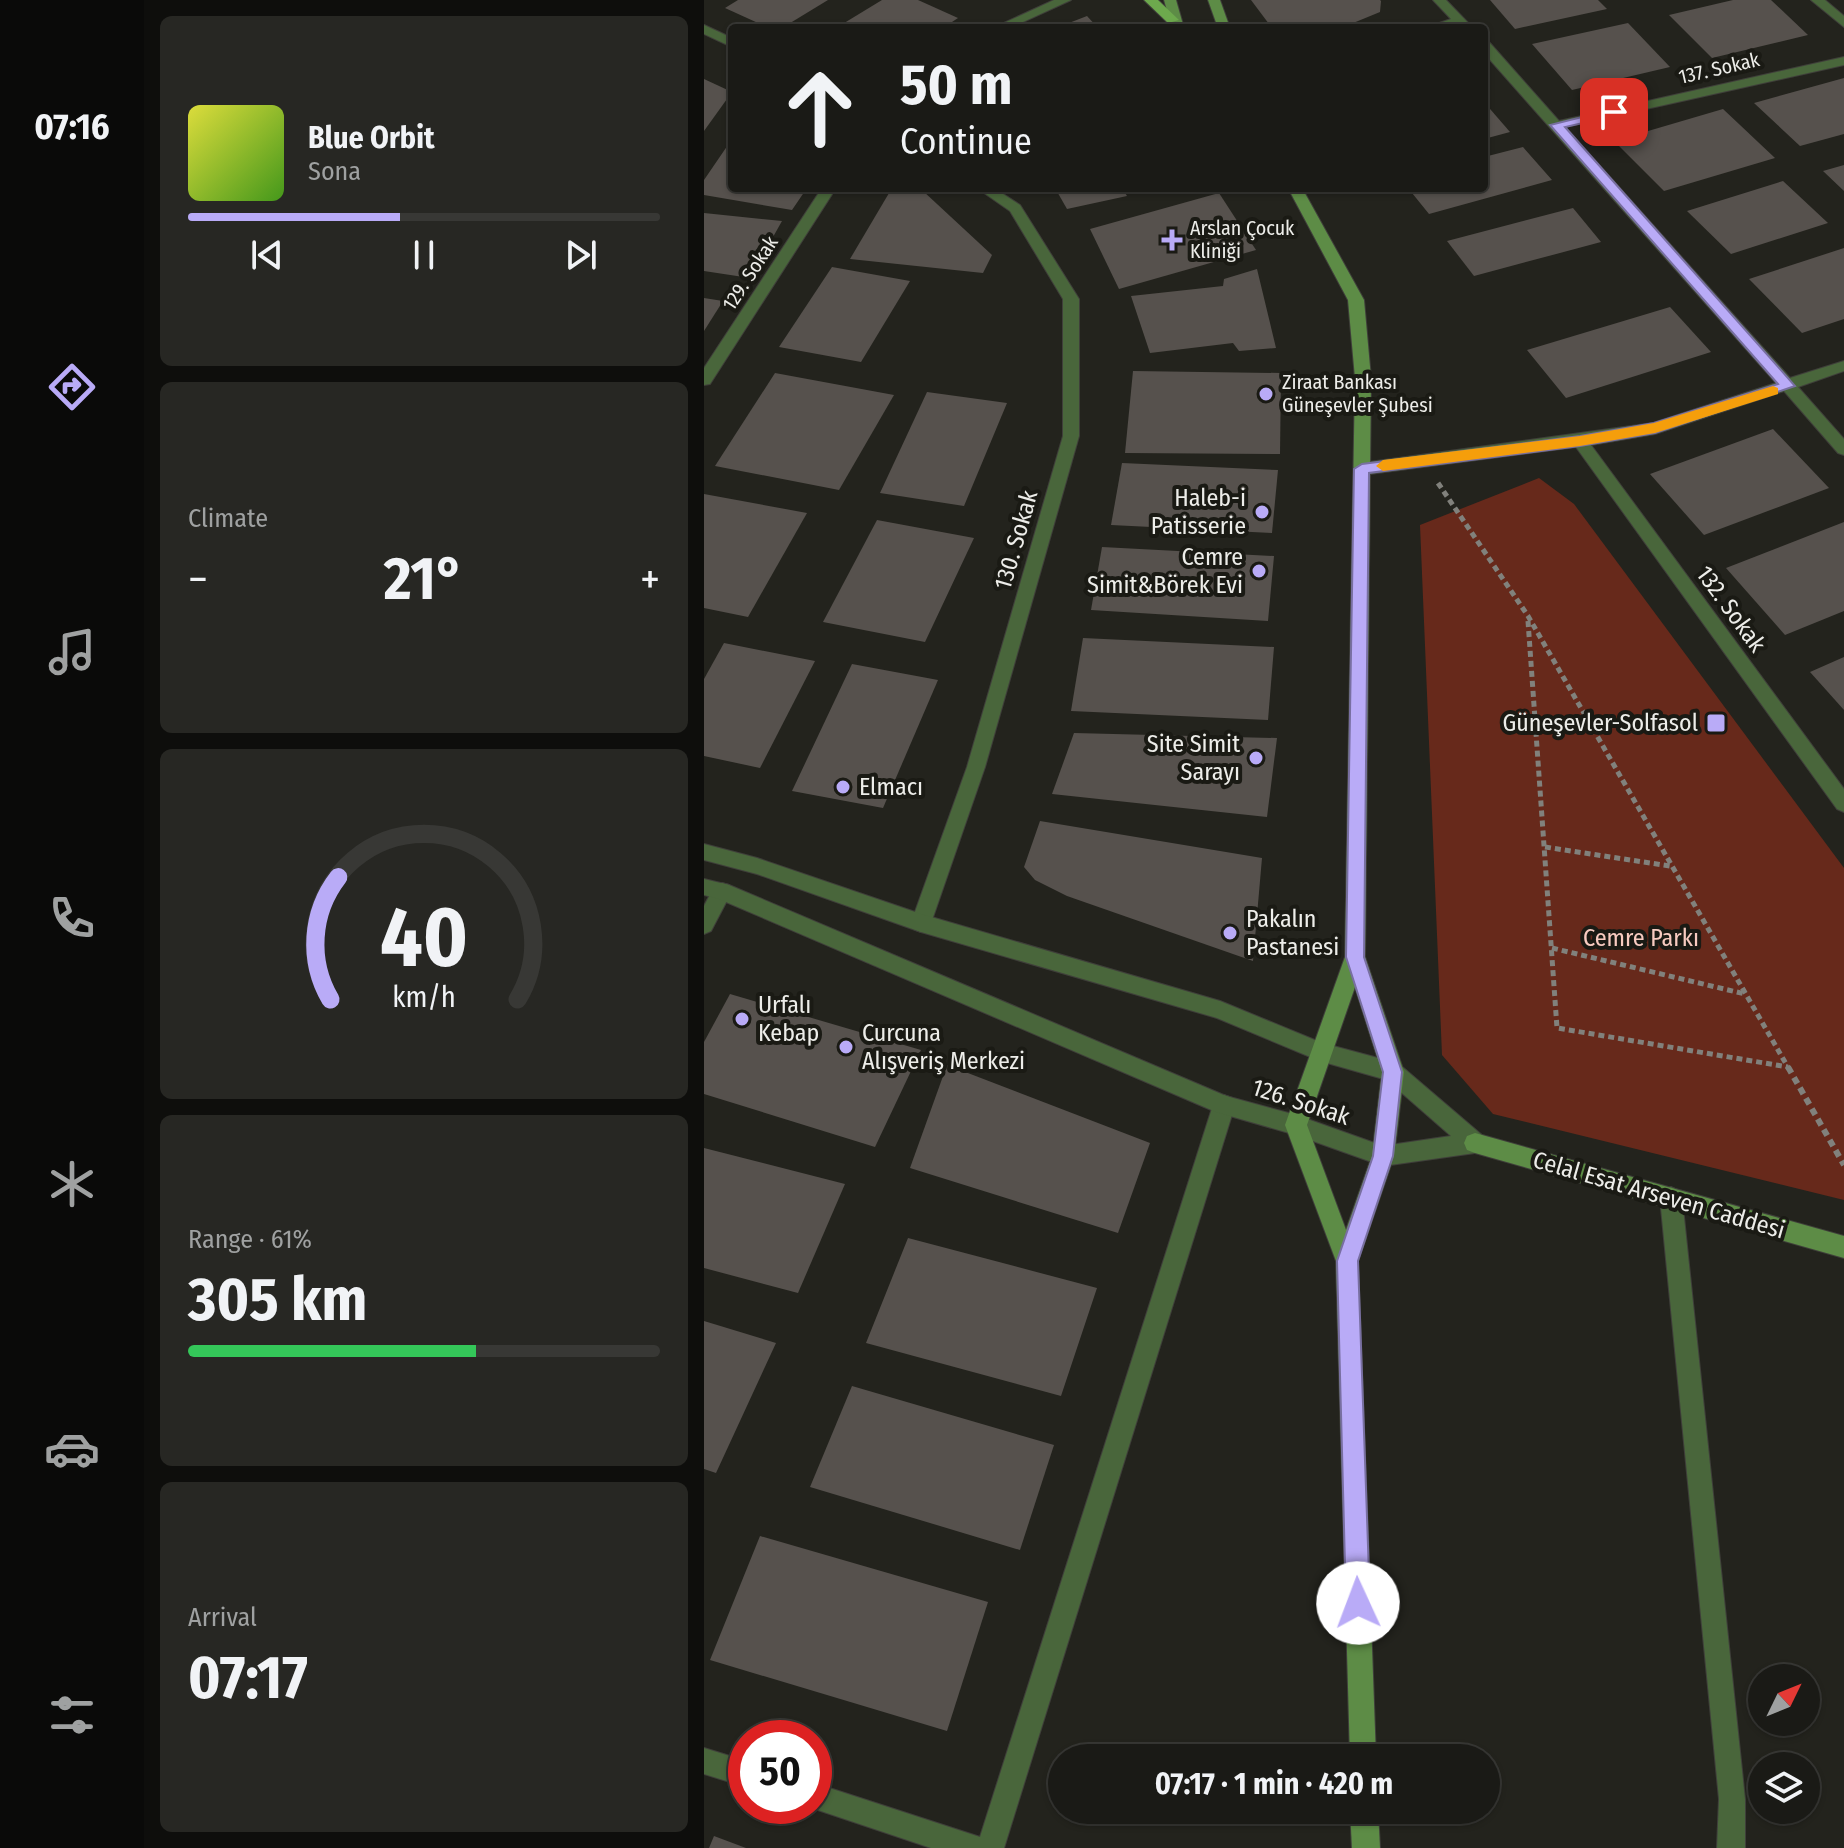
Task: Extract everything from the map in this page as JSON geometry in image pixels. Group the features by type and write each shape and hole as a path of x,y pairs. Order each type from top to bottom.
{"main road":[{"path":"1150,0 1175,24"},
{"path":"1170,0 1175,24"},
{"path":"1214,0 1223,24"},
{"path":"1297,192 1356,300 1363,378 1355,957 1393,1072 1383,1156 1347,1261"},
{"path":"1355,957 1296,1125 1347,1261 1363,1744"},
{"name":"Celal Esat Arseven Caddesi","path":"1475,1143 1844,1247"},
{"path":"1365,1824 1366,1848"}],"street":[{"path":"1008,24 1065,0"},
{"path":"1439,0 1463,24"},
{"path":"1817,0 1844,23"},
{"path":"704,29 728,41"},
{"path":"1488,49 1844,449"},
{"name":"137. Sokak","path":"1557,125 1844,61"},
{"name":"129. Sokak","path":"704,380 826,192"},
{"name":"130. Sokak","path":"921,923 976,767 1071,436 1071,299 1015,208 990,192"},
{"path":"1362,469 1580,441 1655,428 1844,366"},
{"name":"132. Sokak","path":"1580,441 1844,804"},
{"path":"704,852 757,866 921,923 1220,1010 1320,1052 1393,1072 1475,1143"},
{"path":"704,925 713,889"},
{"name":"126. Sokak","path":"713,889 1224,1105 1296,1125 1383,1156 1475,1143"},
{"path":"990,1848 1224,1105"},
{"path":"1671,1198 1732,1799 1731,1848"},
{"path":"704,1761 728,1768"},
{"path":"832,1802 973,1848"}],"path":[{"path":"1422,459 1528,616 1844,1165"},
{"path":"1528,616 1557,1028 1788,1067"},
{"path":"1545,847 1672,866"},
{"path":"1552,948 1746,994"}],"green space":[{"name":"Cemre Parkı","path":"1539,478 1574,504 1844,868 1844,1200 1493,1114 1442,1055 1420,525"}],"building":[{"path":"738,0 828,0 789,24 760,24 725,8"},
{"path":"882,0 918,0 958,18 949,24 843,24"},
{"path":"1251,0 1381,1 1380,12 1351,24 1269,24"},
{"path":"1490,0 1598,0 1607,9 1515,29"},
{"path":"1733,0 1771,0 1808,35 1712,58 1669,15"},
{"path":"1087,16 1094,24 1066,24"},
{"path":"1628,23 1670,67 1572,90 1532,44"},
{"path":"1844,78 1844,134 1800,146 1754,103"},
{"path":"704,79 728,90 728,98 704,131"},
{"path":"1488,107 1510,132 1488,138"},
{"path":"1723,109 1775,158 1664,191 1614,141"},
{"path":"728,145 728,192 804,192 792,210 704,195 704,180"},
{"path":"1523,147 1552,180 1429,214 1411,192 1488,192 1488,156"},
{"path":"1844,165 1844,191 1823,171"},
{"path":"1783,181 1828,223 1731,254 1687,211"},
{"path":"890,192 924,192 992,255 983,273 850,259"},
{"path":"1057,192 1124,192 1127,196 1067,209"},
{"name":"Arslan Çocuk Kliniği","path":"1219,193 1256,250 1119,289 1090,229"},
{"path":"1573,208 1601,242 1474,276 1447,241"},
{"path":"704,213 782,221 750,278 704,271"},
{"path":"1844,248 1844,319 1802,333 1749,279"},
{"path":"832,267 910,281 861,362 779,347"},
{"path":"1257,269 1276,348 1239,351 1233,343 1150,353 1131,296 1223,286 1224,279"},
{"path":"704,298 723,301 704,331"},
{"path":"1670,307 1711,352 1566,398 1527,350"},
{"path":"1133,371 1281,373 1280,454 1125,453"},
{"path":"775,373 894,395 839,490 715,466"},
{"path":"927,392 1007,403 964,506 880,493"},
{"path":"1773,429 1829,488 1704,535 1650,474"},
{"path":"1122,463 1278,470 1272,533 1111,525"},
{"path":"704,494 807,513 748,617 704,608"},
{"path":"877,520 974,538 925,642 823,622"},
{"path":"1844,522 1844,611 1785,635 1726,568"},
{"path":"1102,547 1274,556 1268,621 1091,610"},
{"path":"1083,638 1274,647 1268,720 1071,711"},
{"path":"724,643 815,661 760,768 704,756 704,679"},
{"path":"1844,657 1844,710 1810,672"},
{"path":"852,664 938,680 883,808 792,791"},
{"path":"1074,733 1277,738 1267,817 1052,794"},
{"path":"1040,821 1262,858 1253,961 1067,896 1035,880 1024,867"},
{"path":"730,994 921,1050 875,1147 704,1094 704,1042"},
{"path":"947,1065 1150,1143 1118,1233 910,1168"},
{"path":"704,1148 845,1184 798,1293 704,1268"},
{"path":"908,1238 1097,1288 1061,1396 866,1343"},
{"path":"704,1321 776,1343 716,1473 704,1469"},
{"path":"852,1386 1054,1445 1020,1550 810,1487"},
{"path":"760,1536 988,1602 947,1731 710,1660"},
{"path":"714,1836 746,1848 709,1848"}],"slow traffic":[{"path":"1383,466 1580,441 1655,428 1773,391"}],"place":[{"name":"Arslan Çocuk Kliniği","path":"1172,240"},
{"name":"Ziraat Bankası Güneşevler Şubesi","path":"1266,394"},
{"name":"Haleb-i Patisserie","path":"1262,512"},
{"name":"Cemre Simit&Börek Evi","path":"1259,571"},
{"name":"Güneşevler-Solfasol","path":"1716,723"},
{"name":"Site Simit Sarayı","path":"1256,758"},
{"name":"Elmacı","path":"843,787"},
{"name":"Pakalın Pastanesi","path":"1230,933"},
{"name":"Urfalı Kebap","path":"742,1019"},
{"name":"Curcuna Alışveriş Merkezi","path":"846,1047"}],"route":[{"path":"1358,1603 1347,1261 1383,1156 1393,1072 1355,957 1362,469 1580,441 1655,428 1788,386 1557,125 1614,112"}]}
